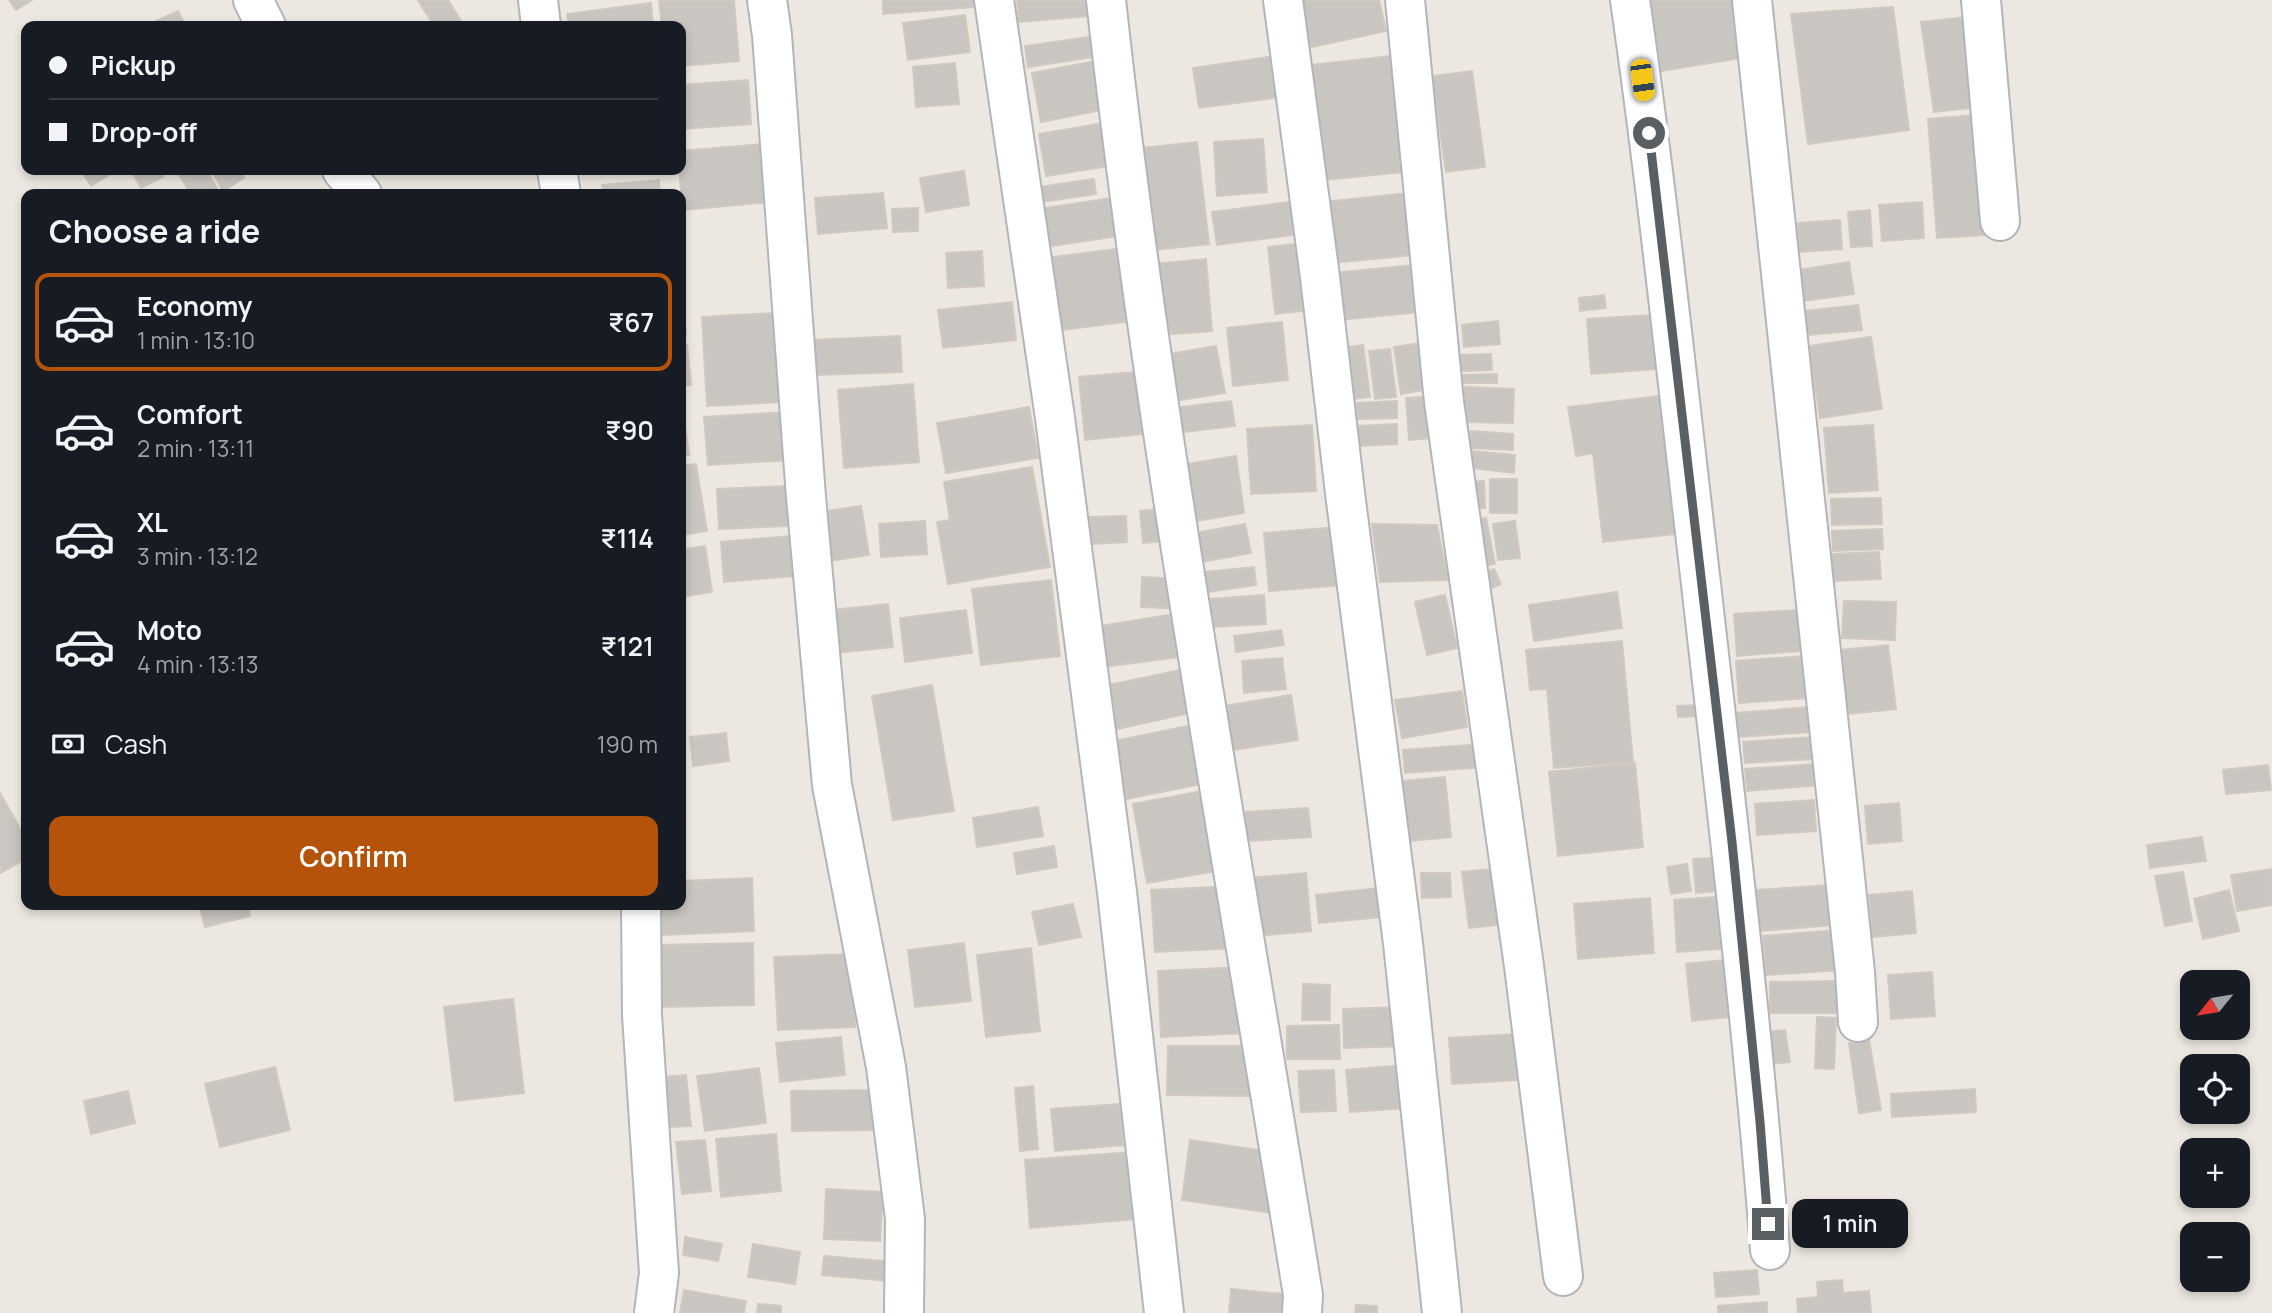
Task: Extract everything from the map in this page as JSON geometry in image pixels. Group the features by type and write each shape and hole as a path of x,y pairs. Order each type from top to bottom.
{"street":[{"path":"253,0 264,21"},
{"path":"538,0 540,21"},
{"path":"767,0 773,49 806,497 832,785 886,1067 905,1219 904,1313"},
{"path":"994,0 1055,418 1115,878 1164,1313"},
{"path":"1106,0 1170,483 1303,1295 1302,1313"},
{"path":"1283,0 1403,943 1441,1313"},
{"path":"1405,0 1444,402 1524,966 1563,1276"},
{"path":"1630,0 1653,159 1732,842 1770,1250"},
{"path":"1752,0 1858,1023"},
{"path":"1981,0 2000,221"},
{"path":"346,175 358,189"},
{"path":"641,910 642,1015 659,1273 654,1313"}],"building":[{"path":"9,0 32,0 16,10"},
{"path":"418,0 448,0 461,21 431,21"},
{"path":"659,0 734,0 739,61 686,66 686,21 661,21"},
{"path":"883,0 974,0 974,7 883,14"},
{"path":"1017,0 1088,0 1090,16 1019,22"},
{"path":"1297,0 1379,0 1386,31 1307,48"},
{"path":"1649,0 1732,0 1741,58 1661,71"},
{"path":"651,3 653,21 568,21 567,14"},
{"path":"1893,7 1909,130 1808,144 1791,14"},
{"path":"178,11 183,21 156,21"},
{"path":"965,15 970,52 908,60 903,23"},
{"path":"1966,17 1978,107 1934,112 1921,22"},
{"path":"1097,36 1100,56 1028,67 1025,46"},
{"path":"1283,55 1288,96 1199,108 1193,68"},
{"path":"1399,55 1413,171 1324,180 1312,65"},
{"path":"1096,61 1106,109 1041,122 1032,73"},
{"path":"955,63 959,104 916,107 913,67"},
{"path":"1472,71 1485,167 1446,172 1432,76"},
{"path":"748,80 751,124 686,129 686,85"},
{"path":"1975,115 1984,235 1937,238 1928,119"},
{"path":"1110,122 1116,165 1046,176 1039,134"},
{"path":"1263,139 1267,192 1217,196 1214,142"},
{"path":"1197,142 1209,244 1145,251 1133,149"},
{"path":"765,144 770,202 686,210 686,189 681,189 680,175 686,175 686,151"},
{"path":"964,171 969,205 926,212 920,178"},
{"path":"84,175 109,175 91,186"},
{"path":"134,175 163,177 141,188"},
{"path":"179,175 209,175 218,189 188,189"},
{"path":"214,175 242,175 244,178 226,189 222,189"},
{"path":"1094,179 1096,194 1034,203 1032,188"},
{"path":"659,180 660,189 602,189 602,185"},
{"path":"1417,192 1424,254 1332,263 1325,202"},
{"path":"883,193 887,228 818,234 815,198"},
{"path":"1120,197 1126,235 1037,248 1031,210"},
{"path":"1296,201 1300,234 1217,245 1212,212"},
{"path":"1922,202 1924,238 1882,241 1879,205"},
{"path":"918,208 918,231 893,232 892,209"},
{"path":"1870,210 1872,246 1851,247 1848,212"},
{"path":"1840,220 1842,249 1799,252 1798,223"},
{"path":"1313,242 1319,309 1275,314 1268,247"},
{"path":"1123,248 1133,321 1047,332 1038,259"},
{"path":"982,251 984,286 948,288 946,253"},
{"path":"1206,259 1212,331 1160,335 1154,264"},
{"path":"1849,262 1854,294 1802,301 1798,270"},
{"path":"1424,264 1430,311 1339,320 1333,273"},
{"path":"1604,295 1606,308 1580,311 1579,298"},
{"path":"1012,302 1016,340 943,348 938,310"},
{"path":"1858,305 1862,330 1808,335 1805,311"},
{"path":"775,313 780,402 707,406 702,317"},
{"path":"1652,315 1656,369 1591,374 1587,319"},
{"path":"1498,321 1500,344 1464,347 1462,325"},
{"path":"1282,322 1288,380 1233,386 1227,328"},
{"path":"900,336 902,372 815,375 813,340"},
{"path":"1871,337 1882,409 1820,418 1809,346"},
{"path":"1427,342 1435,388 1401,394 1394,347"},
{"path":"686,345 691,385 686,386"},
{"path":"1363,345 1370,397 1354,399 1347,347"},
{"path":"1216,346 1225,393 1168,402 1159,356"},
{"path":"1390,349 1396,397 1375,399 1369,351"},
{"path":"1491,354 1492,370 1459,371 1458,355"},
{"path":"1146,371 1152,433 1085,440 1079,377"},
{"path":"1497,374 1497,383 1463,383 1463,375"},
{"path":"913,384 919,462 844,468 838,390"},
{"path":"1465,387 1514,389 1513,423 1464,422"},
{"path":"1666,395 1683,533 1603,542 1593,453 1576,456 1568,407"},
{"path":"1442,396 1445,437 1409,440 1406,398"},
{"path":"1231,401 1235,426 1176,433 1174,408"},
{"path":"1397,401 1397,418 1358,419 1356,403"},
{"path":"1029,407 1038,458 946,473 937,423"},
{"path":"788,412 790,460 708,465 704,417"},
{"path":"1397,424 1397,444 1359,446 1358,426"},
{"path":"1312,425 1316,491 1251,494 1247,429"},
{"path":"1873,425 1878,490 1829,493 1824,428"},
{"path":"1471,431 1513,434 1513,450 1470,448"},
{"path":"686,434 689,455 686,455"},
{"path":"1472,451 1515,455 1514,473 1472,468"},
{"path":"1236,456 1244,513 1196,521 1187,464"},
{"path":"696,464 707,531 686,534 686,465"},
{"path":"1032,467 1050,567 948,584 937,522 950,520 944,482"},
{"path":"1490,479 1517,479 1517,513 1490,513"},
{"path":"1484,481 1485,508 1469,508 1468,482"},
{"path":"808,485 810,525 719,529 717,489"},
{"path":"1881,498 1882,524 1832,525 1831,499"},
{"path":"861,506 869,555 828,561 820,512"},
{"path":"1166,508 1169,541 1143,543 1140,511"},
{"path":"1126,516 1127,542 1090,544 1089,517"},
{"path":"1486,518 1495,564 1481,566 1473,521"},
{"path":"925,521 927,554 881,557 879,524"},
{"path":"1515,521 1520,558 1498,560 1493,524"},
{"path":"1245,524 1251,553 1201,562 1195,533"},
{"path":"1372,524 1437,525 1448,580 1380,582"},
{"path":"1338,527 1343,585 1269,591 1264,533"},
{"path":"1882,529 1883,549 1833,551 1832,531"},
{"path":"813,534 817,574 724,582 721,542"},
{"path":"705,546 712,592 686,596 686,549"},
{"path":"1879,552 1881,579 1832,581 1831,554"},
{"path":"1254,567 1256,585 1207,592 1205,572"},
{"path":"1494,569 1501,584 1485,591 1478,575"},
{"path":"1142,577 1184,579 1183,609 1141,607"},
{"path":"1051,580 1060,656 981,665 972,589"},
{"path":"1617,592 1622,628 1534,641 1529,605"},
{"path":"1264,595 1266,624 1211,627 1209,599"},
{"path":"1445,595 1457,648 1427,655 1415,602"},
{"path":"1844,601 1896,602 1895,640 1842,638"},
{"path":"888,604 893,647 837,653 832,610"},
{"path":"966,610 972,653 905,662 900,618"},
{"path":"1797,610 1800,651 1737,656 1734,614"},
{"path":"1181,613 1187,656 1095,668 1094,627"},
{"path":"1281,630 1284,645 1236,652 1234,636"},
{"path":"1622,641 1633,762 1554,768 1547,689 1530,690 1526,650"},
{"path":"1888,645 1896,709 1848,714 1841,650"},
{"path":"1804,656 1807,698 1739,703 1736,661"},
{"path":"1282,658 1286,689 1244,693 1242,661"},
{"path":"1190,668 1199,711 1108,731 1099,687"},
{"path":"932,685 954,811 893,820 872,696"},
{"path":"1462,691 1467,727 1402,738 1395,700"},
{"path":"1291,695 1298,740 1232,750 1224,706"},
{"path":"1701,705 1702,716 1678,717 1677,706"},
{"path":"1809,707 1811,732 1738,737 1736,713"},
{"path":"1198,724 1211,782 1126,799 1114,741"},
{"path":"726,733 729,761 693,766 690,737"},
{"path":"1813,737 1815,759 1745,763 1743,742"},
{"path":"1483,744 1485,767 1405,773 1403,750"},
{"path":"1635,763 1643,847 1558,856 1549,772"},
{"path":"1817,764 1819,785 1747,791 1745,769"},
{"path":"2268,765 2271,790 2226,794 2223,770"},
{"path":"1445,777 1451,837 1410,841 1403,781"},
{"path":"1203,791 1216,871 1147,883 1133,804"},
{"path":"0,793 21,830 21,862 0,873"},
{"path":"1814,800 1816,831 1757,835 1755,804"},
{"path":"1899,803 1902,841 1868,844 1865,806"},
{"path":"1038,807 1043,836 977,847 973,818"},
{"path":"1308,808 1311,837 1247,841 1246,812"},
{"path":"2202,837 2206,861 2150,868 2147,845"},
{"path":"1054,846 1057,867 1017,874 1014,853"},
{"path":"1730,857 1732,890 1696,893 1693,859"},
{"path":"1687,864 1691,891 1671,894 1667,867"},
{"path":"1501,868 1507,924 1469,928 1462,872"},
{"path":"2272,869 2272,905 2237,911 2231,875"},
{"path":"2183,872 2192,921 2165,926 2155,876"},
{"path":"1306,873 1311,931 1256,936 1250,878"},
{"path":"1421,873 1450,873 1451,897 1422,898"},
{"path":"752,878 754,931 662,935 660,910 686,910 686,881"},
{"path":"1831,885 1834,925 1760,931 1757,890"},
{"path":"1236,886 1239,948 1155,952 1151,890"},
{"path":"1379,888 1382,917 1319,923 1316,895"},
{"path":"2229,890 2239,931 2203,939 2194,899"},
{"path":"1912,891 1916,933 1873,937 1869,895"},
{"path":"1728,896 1731,948 1677,952 1674,900"},
{"path":"1650,898 1654,953 1578,959 1574,904"},
{"path":"1073,904 1081,937 1039,945 1032,912"},
{"path":"200,910 249,910 250,916 205,927"},
{"path":"1838,930 1841,970 1766,975 1763,936"},
{"path":"753,943 754,1005 659,1007 657,945"},
{"path":"964,943 971,1001 915,1007 908,950"},
{"path":"1031,948 1040,1031 986,1037 977,955"},
{"path":"852,954 855,1027 778,1030 774,957"},
{"path":"1733,959 1738,1016 1692,1021 1686,964"},
{"path":"1244,967 1247,1033 1161,1037 1158,971"},
{"path":"1932,972 1935,1016 1891,1019 1888,975"},
{"path":"1838,981 1839,1013 1770,1013 1770,982"},
{"path":"1303,984 1330,985 1330,1020 1302,1020"},
{"path":"513,999 524,1093 455,1101 444,1007"},
{"path":"1405,1007 1407,1046 1344,1048 1343,1009"},
{"path":"1817,1017 1836,1018 1834,1069 1815,1068"},
{"path":"1339,1025 1340,1059 1287,1059 1287,1026"},
{"path":"1785,1030 1790,1062 1771,1064 1766,1032"},
{"path":"1533,1033 1536,1079 1452,1084 1449,1038"},
{"path":"841,1037 845,1075 780,1082 776,1043"},
{"path":"1869,1040 1881,1110 1859,1113 1849,1043"},
{"path":"1168,1046 1254,1046 1255,1096 1167,1095"},
{"path":"1404,1065 1407,1108 1350,1112 1346,1070"},
{"path":"275,1067 290,1130 220,1147 205,1084"},
{"path":"759,1068 766,1123 705,1131 697,1076"},
{"path":"1334,1070 1336,1111 1301,1112 1298,1071"},
{"path":"686,1075 691,1126 668,1127 663,1077"},
{"path":"1033,1086 1038,1149 1020,1151 1015,1088"},
{"path":"1975,1089 1976,1112 1892,1117 1891,1094"},
{"path":"877,1090 878,1130 792,1131 791,1091"},
{"path":"128,1091 135,1123 91,1134 84,1101"},
{"path":"1119,1104 1123,1145 1055,1151 1051,1109"},
{"path":"776,1134 781,1191 721,1197 716,1139"},
{"path":"705,1140 711,1191 682,1194 676,1142"},
{"path":"1190,1140 1279,1153 1272,1213 1182,1200"},
{"path":"1131,1152 1136,1219 1030,1228 1025,1160"},
{"path":"826,1189 883,1192 880,1241 824,1239"},
{"path":"685,1237 722,1244 718,1261 683,1255"},
{"path":"753,1244 800,1252 795,1284 748,1277"},
{"path":"824,1256 905,1263 903,1282 822,1275"},
{"path":"1757,1270 1759,1294 1716,1297 1714,1273"},
{"path":"1842,1280 1843,1293 1869,1291 1871,1313 1798,1313 1797,1299 1818,1297 1817,1282"},
{"path":"1231,1289 1294,1295 1292,1313 1229,1313"},
{"path":"684,1290 746,1301 744,1313 680,1313"},
{"path":"1767,1302 1767,1313 1718,1313 1718,1306"},
{"path":"758,1304 781,1306 781,1313 757,1313"},
{"path":"1356,1305 1377,1306 1377,1313 1355,1313"}],"route":[{"path":"1649,133 1732,842 1768,1224"}]}
